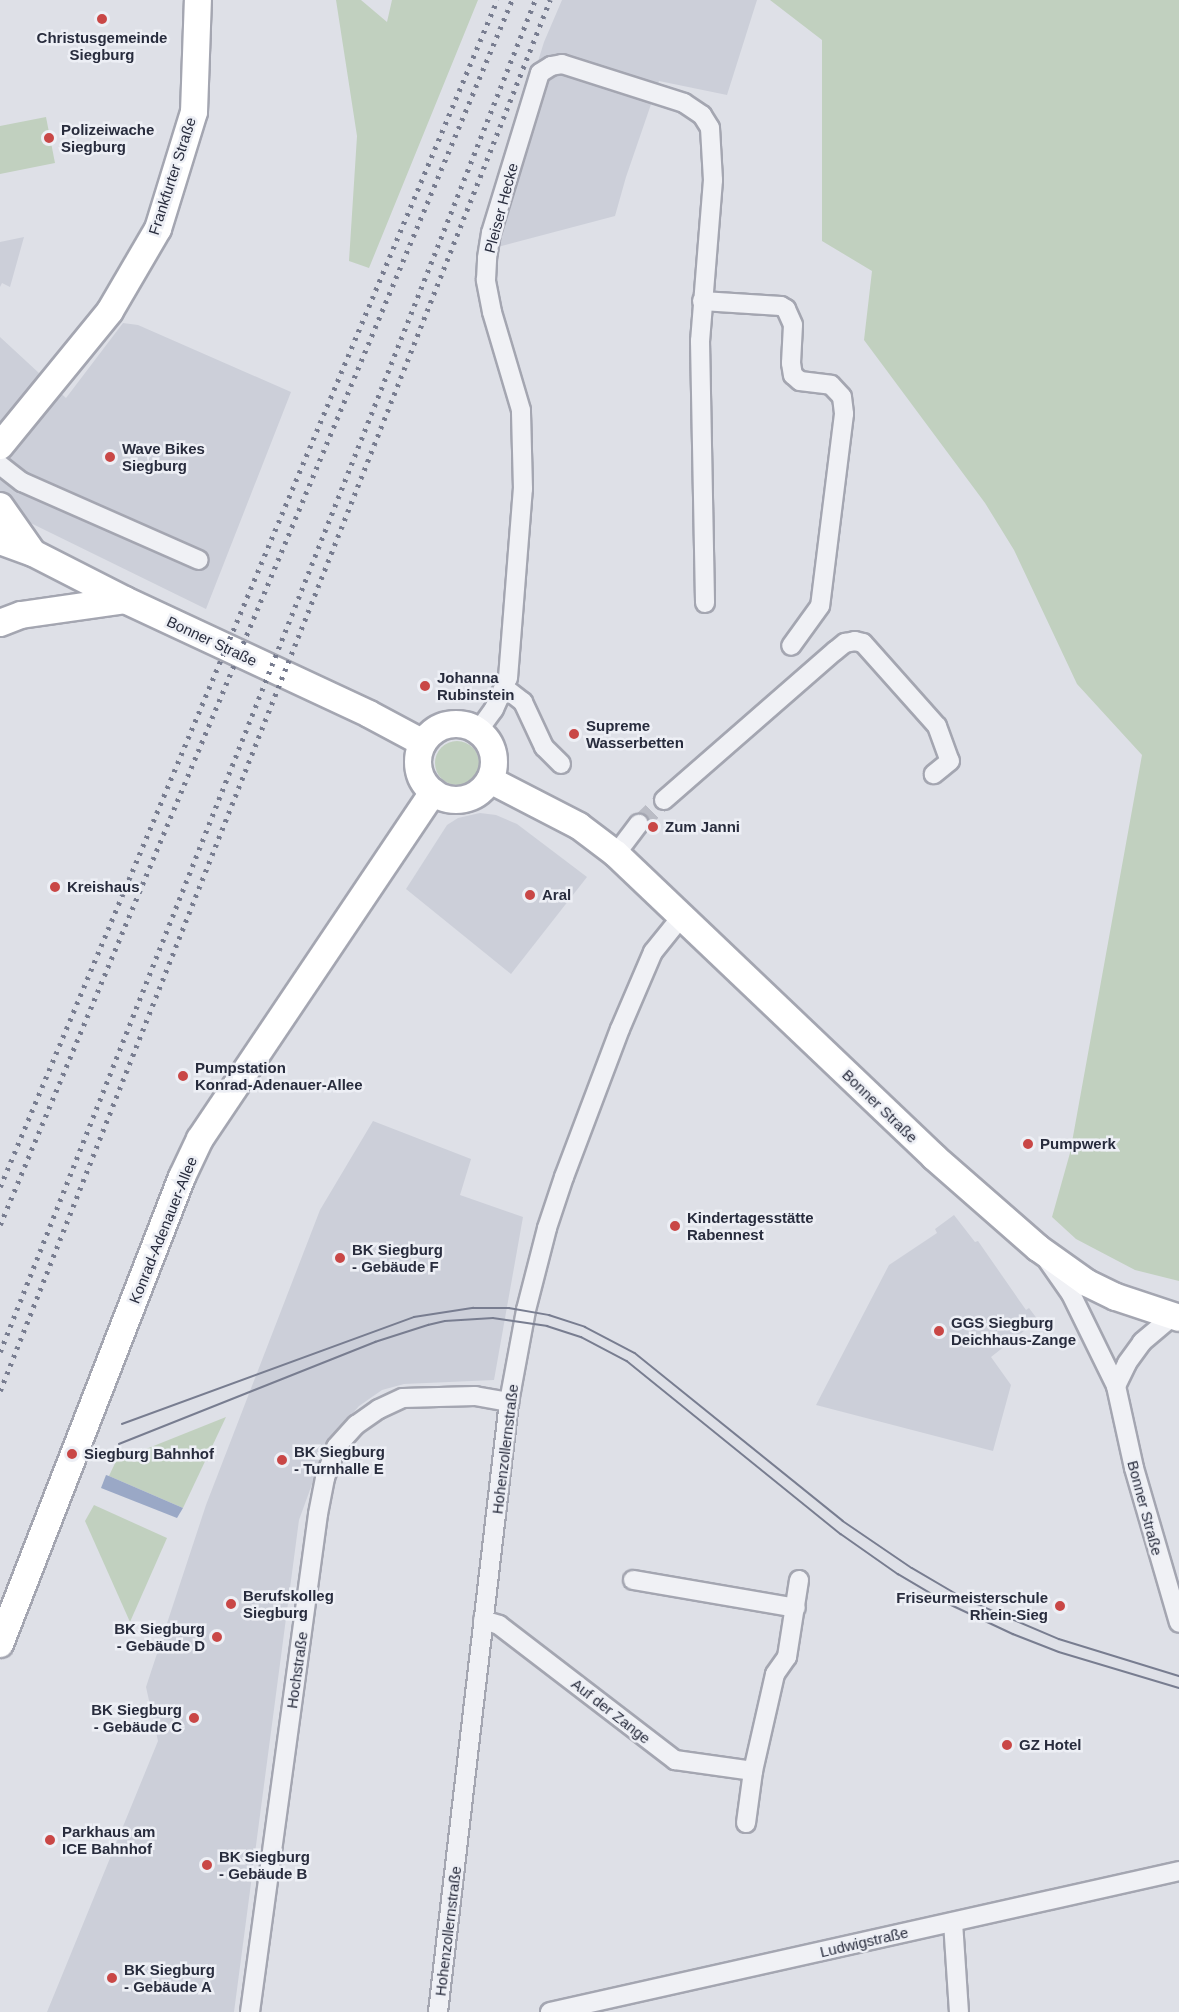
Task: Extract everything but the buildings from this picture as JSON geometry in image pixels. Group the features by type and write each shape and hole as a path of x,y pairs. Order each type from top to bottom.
{"main road":[{"name":"Frankfurter Straße","path":"0,446 8,429 110,311 158,230 194,112 198,0"},
{"path":"0,506 33,553"},
{"name":"Bonner Straße","path":"0,540 33,553 125,600 369,714 394,730 423,743"},
{"path":"0,623 33,613 125,600"},
{"path":"448,725 463,725 478,731 487,740 493,753 494,767 490,780 480,793 465,800 448,800 433,792 424,782 419,770 419,756 423,743 434,732 448,725"},
{"name":"Bonner Straße","path":"490,780 579,826 616,854 923,1147 1038,1248 1088,1282 1116,1297 1176,1317"},
{"name":"Konrad-Adenauer-Allee","path":"0,1644 182,1177 200,1138 433,792"}],"street":[{"name":"Pleiser Hecke","path":"478,731 494,709 508,678 523,489 521,410 492,312 486,280 487,258 491,233 540,73 550,66 562,64 684,103 710,128 713,148 712,180 700,340 705,603"},
{"path":"702,301 781,306 786,309 793,325 790,363 793,375 800,381 831,385 842,397 844,414 820,606 790,646"},
{"path":"0,465 33,487 199,560"},
{"path":"664,800 835,651 845,643 855,641 863,643 937,726 950,760 934,774"},
{"path":"504,688 523,702 544,747 561,764"},
{"path":"616,854 639,824"},
{"name":"Hohenzollernstraße","path":"438,2012 509,1402 526,1310 547,1228 564,1177 620,1029 653,952 682,916"},
{"path":"1038,1248 1071,1294 1116,1386"},
{"name":"Bonner Straße","path":"1176,1317 1142,1342 1127,1363 1116,1386 1132,1462 1177,1617"},
{"name":"Hochstraße","path":"250,2012 318,1514 325,1478 336,1447 356,1425 379,1409 403,1398 475,1396 509,1402"},
{"path":"633,1580 796,1608"},
{"path":"746,1823 753,1771 775,1674 787,1657 800,1580"},
{"name":"Auf der Zange","path":"483,1620 499,1625 675,1760 753,1771"},
{"name":"Ludwigstraße","path":"550,2012 1179,1870"},
{"path":"953,1922 959,2012"}],"shaded area":[{"path":"562,0 757,0 727,95 659,81 615,216 479,252 544,42"},
{"path":"24,237 10,287 2,283 0,287 0,242"},
{"path":"123,323 138,325 291,392 206,609 0,508 0,337 66,398"},
{"path":"480,813 496,815 517,824 587,877 511,974 406,889 447,825 458,818"},
{"name":"Berufskolleg Siegburg","path":"373,1121 471,1159 460,1195 523,1217 494,1380 404,1384 382,1390 359,1406 327,1443 299,1520 234,2012 47,2012 158,1741 146,1687 206,1505 320,1210"},
{"name":"GGS Siegburg Deichhaus-Zange","path":"954,1215 975,1242 978,1241 1026,1310 1029,1308 1038,1320 991,1357 1011,1385 993,1451 816,1405 889,1265 937,1233 935,1229"}],"green space":[{"path":"336,0 361,0 387,22 392,0 478,0 369,268 349,261 357,136"},
{"path":"770,0 1179,0 1179,1281 1135,1270 1076,1239 1052,1217 1070,1153 1142,755 1077,684 1014,550 985,503 864,340 872,271 822,241 822,40"},
{"path":"46,117 55,163 0,174 0,126"},
{"path":"457,741 472,748 479,763 472,778 457,785 442,778 435,763 442,748"},
{"path":"226,1417 183,1508 109,1476 116,1461"},
{"path":"94,1505 167,1538 130,1622 85,1521"}],"water":[{"path":"106,1475 183,1508 177,1518 101,1488"}],"tunnel":[{"path":"639,824 664,800"}],"tram line":[{"path":"122,1424 414,1317 473,1308 509,1308 549,1315 585,1327 635,1353 843,1521 912,1568 965,1599 1059,1639 1179,1676"},
{"path":"119,1444 375,1342 428,1325 445,1321 493,1318 547,1326 581,1337 627,1361 841,1534 898,1574 947,1603 1013,1634 1059,1652 1179,1688"}],"railway":[{"path":"0,1187 497,0"},
{"path":"0,1225 512,0"},
{"path":"0,1352 535,0"},
{"path":"0,1391 550,0"}],"place":[{"name":"Christusgemeinde Siegburg","path":"102,19"},
{"name":"Polizeiwache Siegburg","path":"49,138"},
{"name":"Wave Bikes Siegburg","path":"110,457"},
{"name":"Johanna Rubinstein","path":"425,686"},
{"name":"Supreme Wasserbetten","path":"574,734"},
{"name":"Zum Janni","path":"653,827"},
{"name":"Kreishaus","path":"55,887"},
{"name":"Aral","path":"530,895"},
{"name":"Pumpstation Konrad-Adenauer-Allee","path":"183,1076"},
{"name":"Pumpwerk","path":"1028,1144"},
{"name":"Kindertagesstätte Rabennest","path":"675,1226"},
{"name":"BK Siegburg - Gebäude F","path":"340,1258"},
{"name":"GGS Siegburg Deichhaus-Zange","path":"939,1331"},
{"name":"Siegburg Bahnhof","path":"72,1454"},
{"name":"BK Siegburg - Turnhalle E","path":"282,1460"},
{"name":"Berufskolleg Siegburg","path":"231,1604"},
{"name":"Friseurmeisterschule Rhein-Sieg","path":"1060,1606"},
{"name":"BK Siegburg - Gebäude D","path":"217,1637"},
{"name":"BK Siegburg - Gebäude C","path":"194,1718"},
{"name":"GZ Hotel","path":"1007,1745"},
{"name":"Parkhaus am ICE Bahnhof","path":"50,1840"},
{"name":"BK Siegburg - Gebäude B","path":"207,1865"},
{"name":"BK Siegburg - Gebäude A","path":"112,1978"}]}
